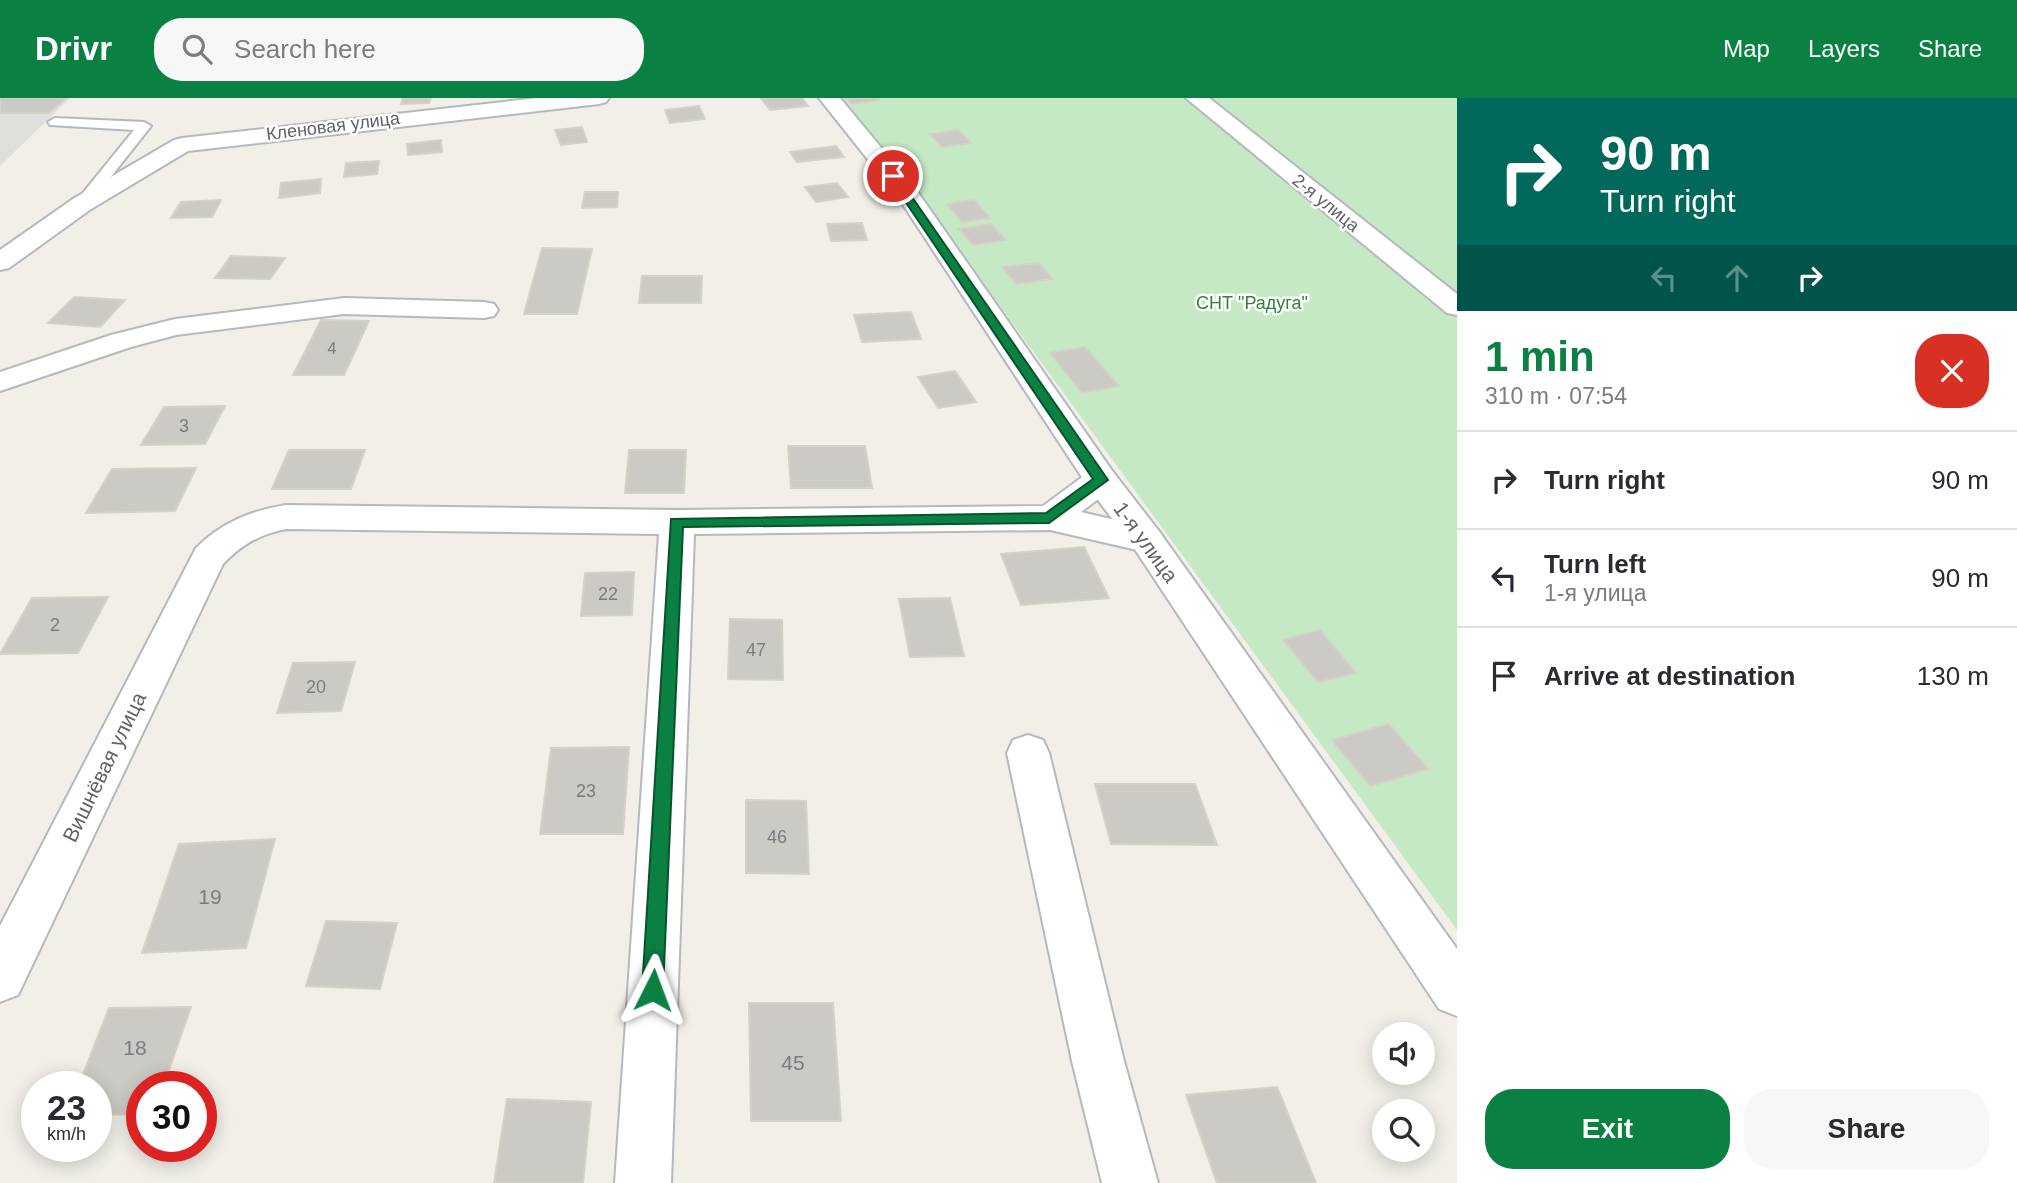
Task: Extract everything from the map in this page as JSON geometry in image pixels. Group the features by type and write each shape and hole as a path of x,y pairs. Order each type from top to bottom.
{"street":[{"name":"Кленовая улица","path":"0,262 82,204 182,145 599,98"},
{"name":"1-я улица","path":"829,98 909,196 1101,480 1146,540 1457,991"},
{"name":"2-я улица","path":"1196,98 1457,307"},
{"path":"0,382 175,327 344,306 484,310"},
{"path":"1049,518 1101,480"},
{"name":"Вишнёвая улица","path":"0,977 209,557 225,539 255,522 286,517 677,522"},
{"path":"643,1183 677,522 1049,518 1146,540"},
{"path":"1028,753 1095,1048 1130,1183"}],"lane":[{"path":"55,122 144,126 82,204"}],"shaded area":[{"path":"0,98 70,98 0,166"}],"green space":[{"name":"СНТ \"Радуга\"","path":"840,98 1457,98 1457,930 928,208"}],"building":[{"path":"0,98 66,98 49,113 0,113"},
{"path":"403,98 431,98 429,103 401,104"},
{"path":"761,98 802,98 808,106 770,110"},
{"path":"846,98 877,98 879,100 852,104"},
{"path":"699,106 705,119 670,123 665,110"},
{"path":"582,127 587,142 561,145 555,130"},
{"path":"958,130 971,143 942,147 930,134"},
{"path":"441,140 442,152 408,155 407,144"},
{"path":"836,146 844,157 797,162 790,152"},
{"path":"379,161 377,174 344,177 346,163"},
{"path":"321,179 320,193 279,198 281,183"},
{"path":"837,183 848,197 816,202 805,187"},
{"path":"585,192 618,192 617,207 582,208"},
{"path":"221,200 212,217 171,218 181,202"},
{"path":"974,200 990,218 962,222 947,204"},
{"path":"862,223 867,240 831,241 827,224"},
{"path":"991,224 1006,240 973,245 959,229"},
{"path":"542,248 592,249 577,314 524,314"},
{"path":"231,256 285,258 270,279 215,278"},
{"path":"1039,263 1053,279 1016,284 1002,267"},
{"path":"642,276 702,276 701,303 639,303"},
{"path":"74,297 125,300 100,327 48,323"},
{"path":"911,312 921,339 862,342 854,315"},
{"path":"321,320 369,321 344,375 293,375"},
{"path":"1085,347 1119,386 1082,393 1050,353"},
{"path":"955,371 976,402 938,408 918,377"},
{"path":"225,406 205,444 141,445 164,407"},
{"path":"788,446 865,446 872,488 791,488"},
{"path":"289,450 365,450 351,489 272,489"},
{"path":"629,450 686,450 684,493 625,493"},
{"path":"196,468 175,511 86,513 112,469"},
{"path":"1084,547 1109,598 1021,605 1001,554"},
{"path":"634,572 632,615 581,616 585,573"},
{"path":"108,597 78,653 0,654 32,598"},
{"path":"950,598 964,656 910,657 899,599"},
{"path":"730,619 782,620 783,680 728,679"},
{"path":"1320,630 1356,673 1318,682 1283,640"},
{"path":"355,662 341,711 277,713 293,663"},
{"path":"1389,724 1428,769 1370,786 1332,740"},
{"path":"629,747 623,834 540,834 551,748"},
{"path":"1095,784 1195,784 1217,845 1111,844"},
{"path":"746,800 806,801 809,874 746,873"},
{"path":"275,839 246,948 142,953 179,844"},
{"path":"326,921 397,923 380,989 306,986"},
{"path":"749,1003 833,1003 841,1121 751,1121"},
{"path":"191,1007 169,1071 126,1071 126,1114 112,1115 112,1071 84,1071 109,1008"},
{"path":"1277,1087 1316,1183 1217,1183 1186,1095"},
{"path":"507,1099 591,1102 583,1183 494,1183"}],"route":[{"path":"653,990 677,522 1049,518 1101,480 893,176"}]}
